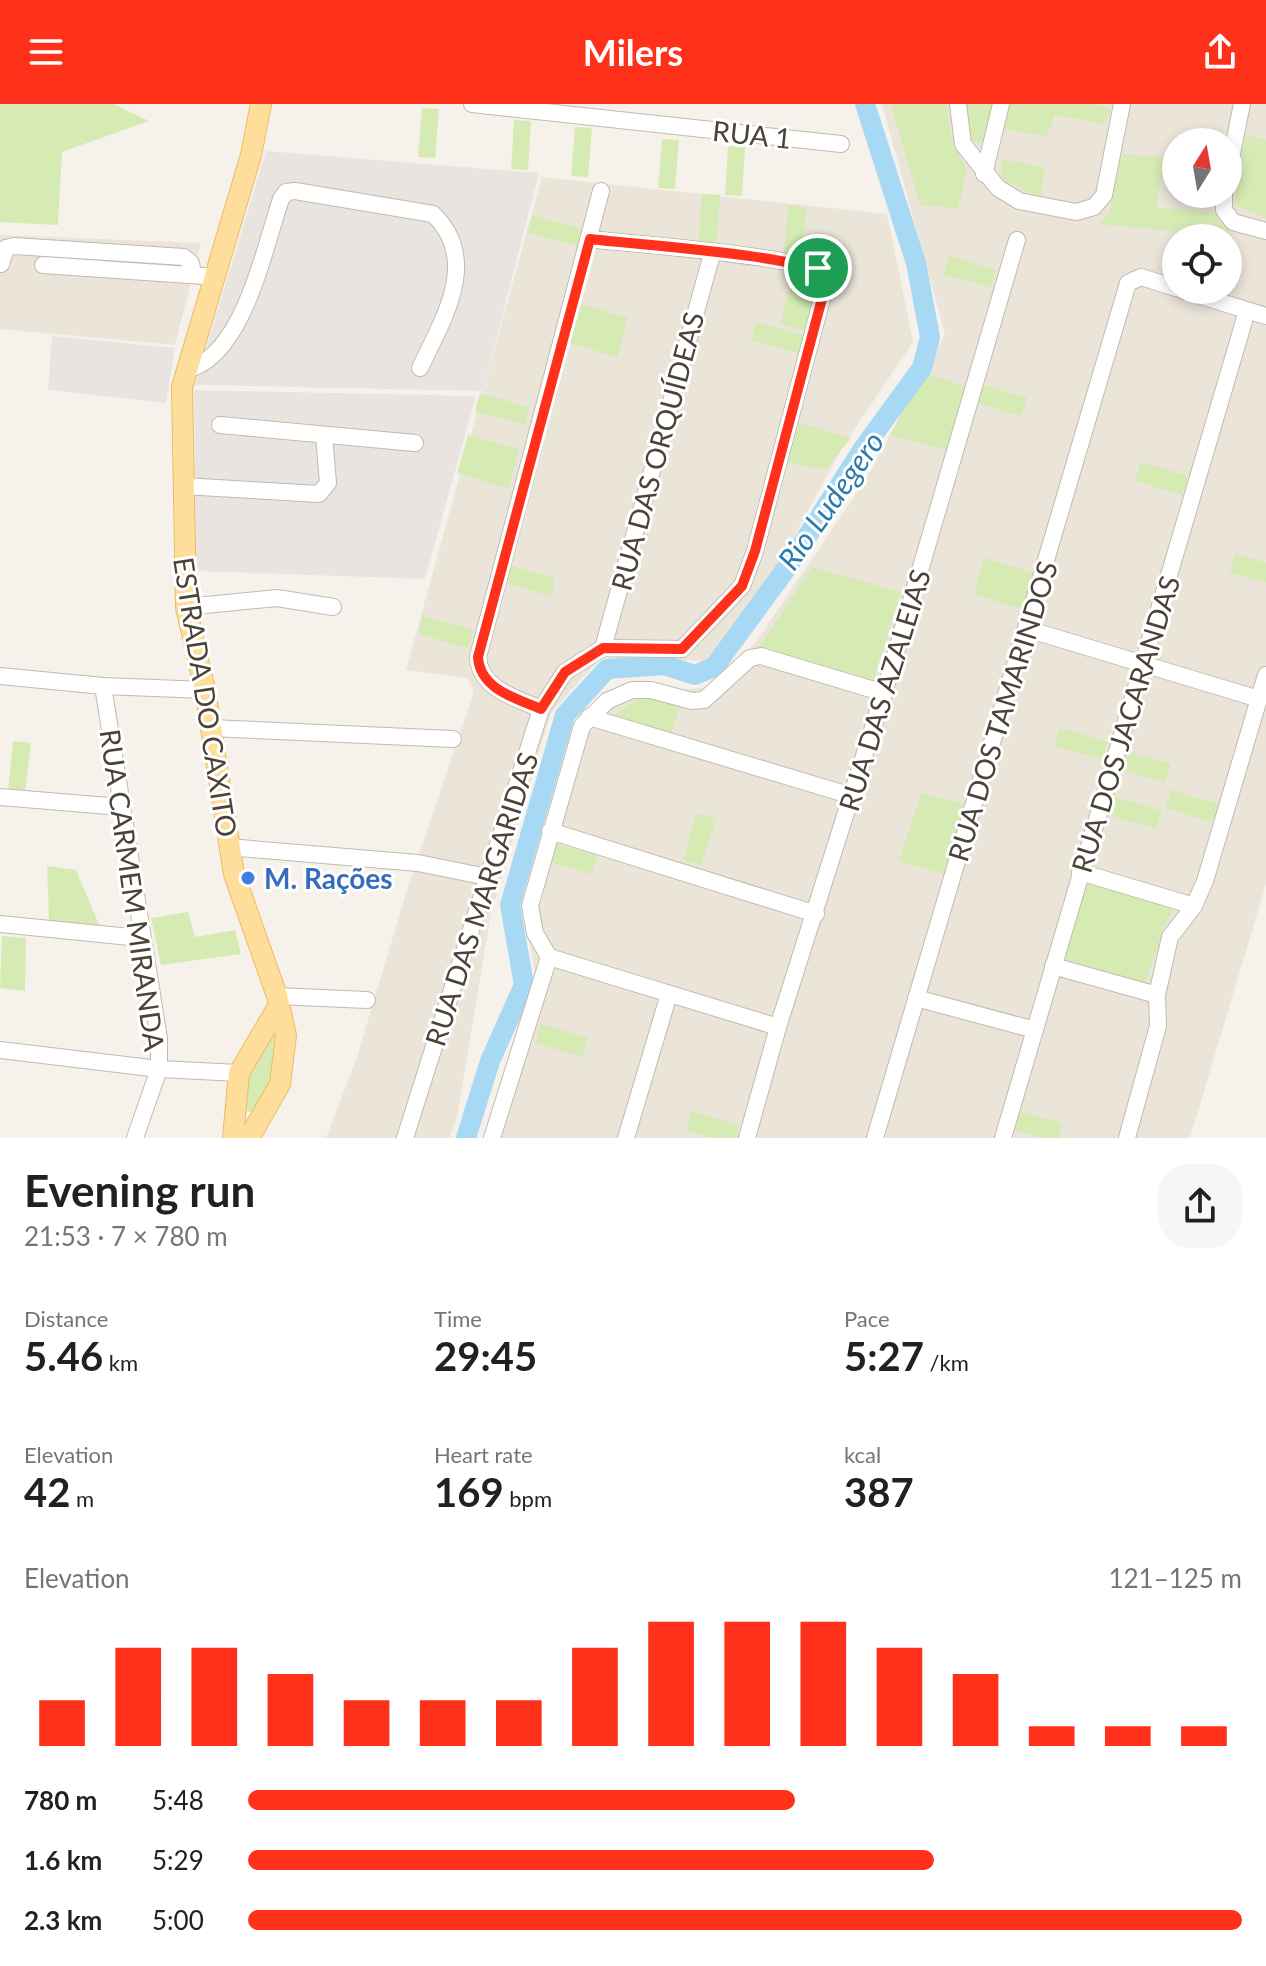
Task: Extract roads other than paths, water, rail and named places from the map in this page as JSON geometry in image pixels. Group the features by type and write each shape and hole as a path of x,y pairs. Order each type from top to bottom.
{"main road":[{"name":"ESTRADA DO CAXITO","path":"249,1138 280,1084 286,1035 278,1001 250,928 228,847 212,728 186,607 183,486 185,370 203,276 251,155 261,104"},
{"path":"233,1138 239,1073 278,1001"}],"street":[{"name":"RUA 1","path":"472,104 841,144"},
{"path":"958,104 963,144 984,174 1019,201 1076,212 1094,207 1104,195 1122,104"},
{"path":"984,174 1001,104"},
{"path":"1237,128 1242,104"},
{"path":"963,144 979,151 991,145"},
{"path":"185,370 208,362 240,320 281,199 295,191 433,214 445,225 457,267 455,296 420,368"},
{"path":"541,709 487,682 478,669 478,657 601,191"},
{"path":"1224,208 1233,222 1242,228 1266,231"},
{"path":"590,239 808,265 828,276 755,551 742,586 682,649 603,648"},
{"name":"RUA DAS AZALEIAS","path":"747,1138 778,1027 884,693 1017,240"},
{"path":"1,264 6,248 14,246 156,253 188,259 203,276"},
{"name":"RUA DAS ORQUÍDEAS","path":"603,648 712,254"},
{"path":"43,265 203,276"},
{"name":"RUA DOS TAMARINDOS","path":"875,1138 1128,283 1141,277 1162,284"},
{"path":"1225,304 1266,316"},
{"name":"RUA DOS JACARANDAS","path":"1003,1138 1247,311"},
{"path":"220,425 415,443"},
{"path":"183,486 319,494 328,483 324,435"},
{"path":"186,607 277,598 333,607"},
{"path":"1027,629 1259,699"},
{"name":"RUA DAS MARGARIDAS","path":"405,1138 541,709 565,672 603,648"},
{"path":"778,1027 549,957 535,933 530,906 574,746 589,717 607,701 632,690 651,690 692,701 704,700 750,658 761,656 884,693"},
{"path":"1127,1138 1158,1026 1157,995 1170,937 1194,906 1212,861 1266,675"},
{"path":"0,676 103,686 205,690"},
{"name":"RUA CARMEM MIRANDA","path":"103,686 140,938 159,1039 159,1069 135,1138"},
{"path":"589,717 852,796"},
{"path":"212,728 453,739"},
{"path":"0,797 121,807"},
{"path":"550,831 816,914"},
{"path":"228,847 418,863 487,877"},
{"path":"1080,872 1194,906"},
{"path":"0,924 140,938"},
{"path":"492,1138 549,957"},
{"path":"1053,966 1157,995"},
{"path":"626,1138 669,994"},
{"path":"916,998 1035,1030"},
{"path":"278,1001 367,1000"},
{"path":"262,1030 286,1035"},
{"path":"0,1050 159,1069 239,1073"},
{"path":"235,1113 248,1119 261,1120"}],"waterway":[{"name":"Rio Ludegero","path":"466,1138 490,1061 524,985 510,905 565,715 607,669 664,665 695,675 714,667 789,565 862,450 922,368 930,337 916,263 865,104"}],"place":[{"name":"M. Rações","path":"248,878"}]}
